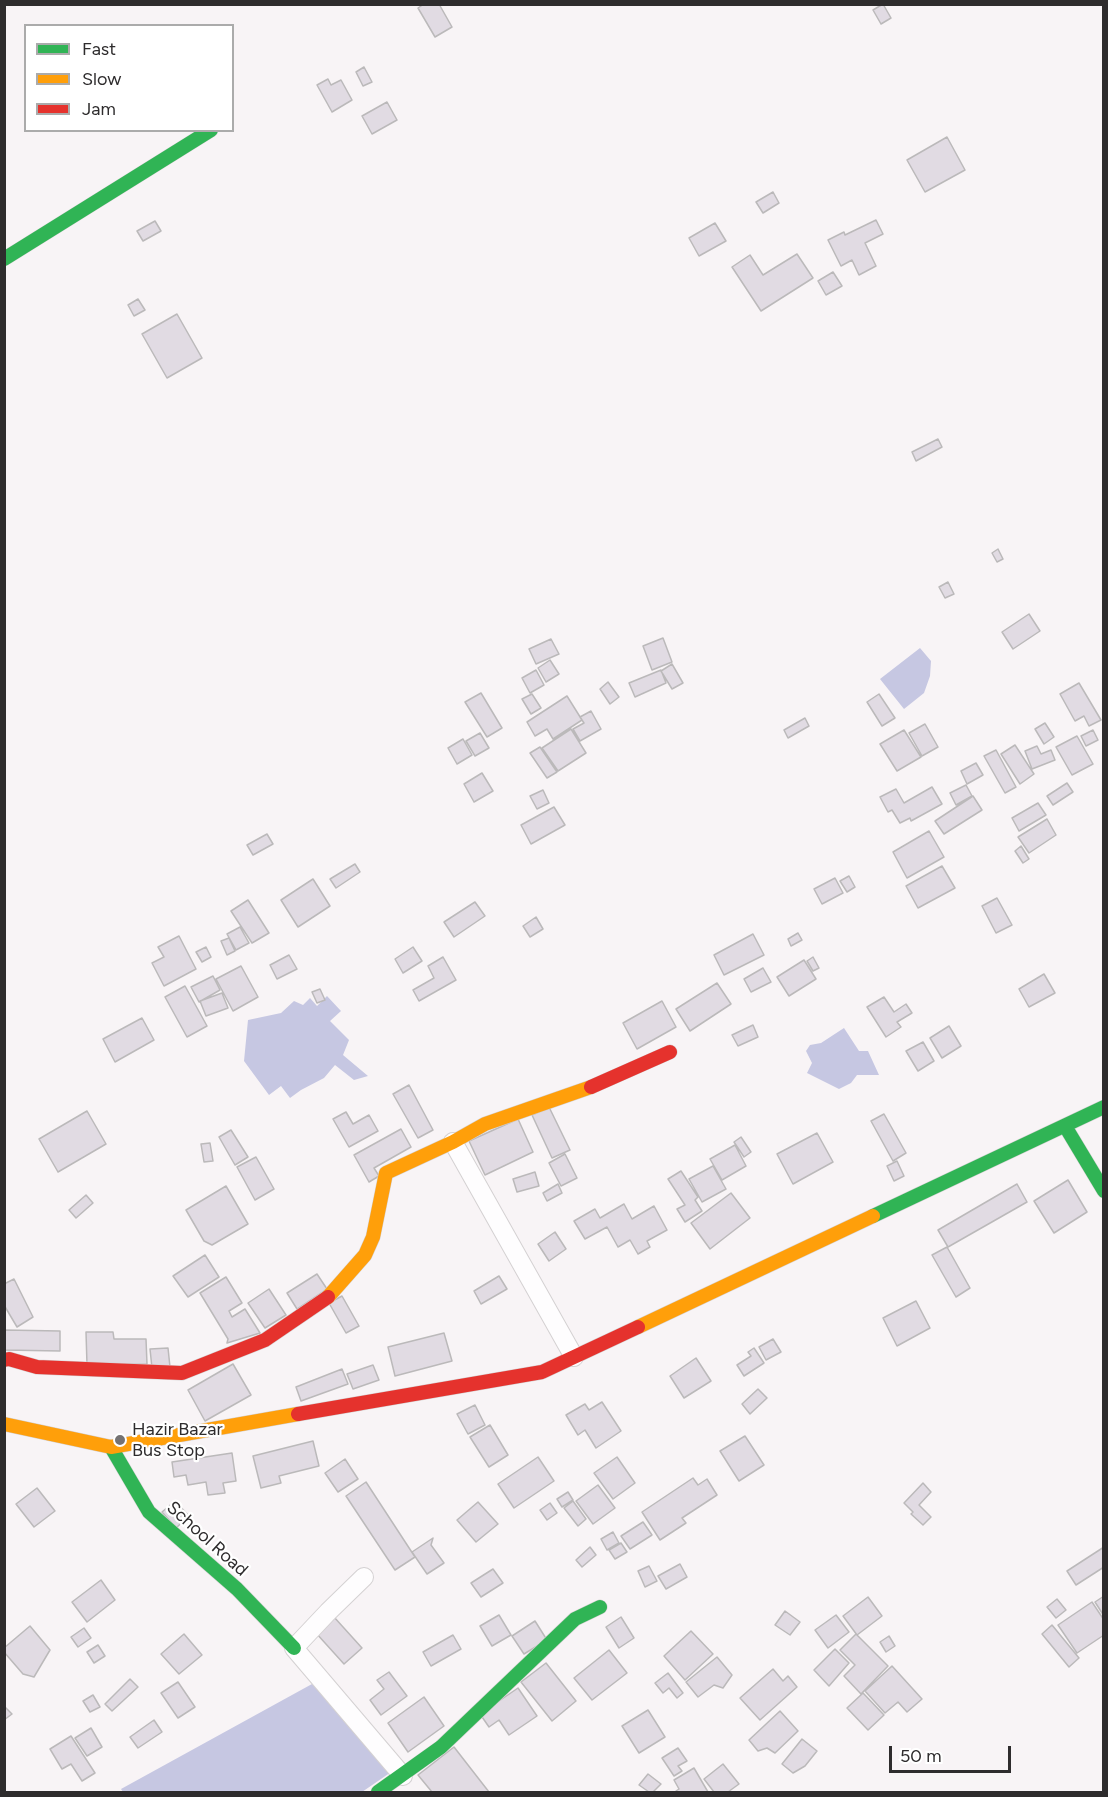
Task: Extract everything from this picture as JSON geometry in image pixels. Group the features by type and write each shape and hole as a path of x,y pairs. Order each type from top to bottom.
{"street":[{"path":"4,259 208,132"},
{"path":"4,1360 9,1359 37,1367 182,1373 265,1340 332,1294 365,1255 373,1237 386,1173 453,1142 485,1124 600,1084 670,1052"},
{"path":"4,1424 111,1447 542,1372 1104,1107"},
{"path":"1065,1126 1104,1191"},
{"path":"453,1142 574,1357"},
{"name":"School Road","path":"111,1447 149,1512 237,1589 294,1648"},
{"path":"364,1577 294,1648 403,1776"},
{"path":"378,1792 441,1747 575,1619 600,1607"}],"water":[{"path":"920,648 931,661 930,676 924,693 904,709 880,679"},
{"path":"327,996 341,1011 330,1021 349,1040 343,1055 368,1076 354,1080 335,1065 324,1078 290,1098 281,1086 269,1095 244,1061 248,1020 281,1013 294,1001 303,1005 310,998 317,1006"},
{"path":"844,1028 859,1051 868,1051 879,1075 857,1075 851,1083 839,1089 807,1073 812,1063 806,1051 810,1045 821,1043"},
{"path":"312,1684 397,1768 362,1792 123,1792 121,1789"}],"building":[{"path":"424,4 439,4 452,27 435,37 418,8"},
{"path":"883,4 891,18 881,24 873,10"},
{"path":"364,67 372,82 363,86 356,72"},
{"path":"328,79 331,85 341,80 352,100 332,112 317,85"},
{"path":"387,102 397,120 372,134 362,116"},
{"path":"947,137 965,170 925,192 907,160"},
{"path":"773,192 779,203 763,213 756,202"},
{"path":"876,220 883,234 865,243 876,266 859,275 852,260 841,266 828,240 844,232 845,235"},
{"path":"155,221 161,231 143,241 137,231"},
{"path":"715,223 726,241 699,256 689,238"},
{"path":"797,254 813,278 761,311 732,267 750,255 763,275"},
{"path":"833,272 842,286 826,295 818,281"},
{"path":"138,299 145,310 134,316 128,305"},
{"path":"177,314 202,358 167,378 142,334"},
{"path":"938,439 942,447 916,461 912,452"},
{"path":"998,549 1003,559 997,562 992,553"},
{"path":"948,582 954,594 945,598 939,587"},
{"path":"1029,614 1040,631 1013,649 1002,632"},
{"path":"663,638 672,662 652,670 643,646"},
{"path":"551,639 559,654 536,664 529,649"},
{"path":"550,660 559,674 546,682 538,668"},
{"path":"672,664 683,683 672,689 661,671"},
{"path":"536,670 544,685 530,693 522,678"},
{"path":"661,670 666,683 635,697 629,683"},
{"path":"608,682 619,697 610,704 600,689"},
{"path":"1079,683 1101,720 1089,726 1084,716 1075,721 1060,694"},
{"path":"481,693 502,728 487,737 465,702"},
{"path":"532,694 541,708 531,714 522,699"},
{"path":"879,694 895,718 882,726 867,702"},
{"path":"567,696 582,720 553,739 547,729 535,736 527,722"},
{"path":"591,711 601,729 580,741 573,729 584,723 580,717"},
{"path":"805,718 809,726 788,738 784,730"},
{"path":"1045,723 1054,737 1044,744 1035,729"},
{"path":"925,724 938,747 922,756 909,733"},
{"path":"571,729 586,753 558,771 542,748"},
{"path":"904,730 921,757 897,771 880,744"},
{"path":"1093,730 1098,740 1086,746 1081,736"},
{"path":"480,733 489,748 475,756 466,741"},
{"path":"1077,736 1093,764 1072,775 1056,747"},
{"path":"463,739 472,755 457,764 448,748"},
{"path":"1015,745 1034,774 1020,784 1001,754"},
{"path":"1037,746 1041,754 1051,750 1055,760 1032,769 1025,751"},
{"path":"540,747 557,772 547,778 530,753"},
{"path":"996,750 1016,787 1005,793 984,756"},
{"path":"976,763 983,775 967,784 961,771"},
{"path":"482,773 493,791 474,802 464,784"},
{"path":"1067,783 1073,792 1053,805 1047,796"},
{"path":"966,785 972,796 956,805 950,793"},
{"path":"932,787 942,804 911,821 910,818 900,823 892,810 888,812 880,797 896,789 904,803"},
{"path":"543,790 549,803 537,809 530,796"},
{"path":"973,796 982,810 944,834 935,821"},
{"path":"1038,803 1046,815 1019,831 1012,818"},
{"path":"554,807 565,825 531,844 521,825"},
{"path":"1047,819 1056,835 1029,853 1018,837"},
{"path":"929,831 944,857 907,878 893,852"},
{"path":"267,834 273,844 253,855 247,845"},
{"path":"1021,846 1029,859 1023,863 1015,851"},
{"path":"355,864 360,872 336,888 330,879"},
{"path":"942,866 955,888 918,908 906,886"},
{"path":"849,876 855,887 847,892 840,881"},
{"path":"835,878 843,893 822,904 814,889"},
{"path":"313,879 330,906 298,927 281,900"},
{"path":"997,898 1012,925 996,933 982,906"},
{"path":"248,900 269,933 252,943 231,911"},
{"path":"475,902 485,916 454,937 444,922"},
{"path":"536,917 543,929 530,937 523,926"},
{"path":"240,927 249,943 236,950 227,934"},
{"path":"798,933 802,940 791,946 788,939"},
{"path":"753,934 764,955 724,975 714,955"},
{"path":"179,936 196,969 164,986 152,963 164,957 158,947"},
{"path":"229,938 235,951 227,955 221,941"},
{"path":"206,947 211,957 202,962 196,952"},
{"path":"413,947 422,961 403,973 395,959"},
{"path":"289,955 297,969 277,979 270,965"},
{"path":"443,957 456,980 419,1001 413,990 434,978 428,966"},
{"path":"813,957 819,968 813,971 807,961"},
{"path":"804,960 816,979 789,996 777,977"},
{"path":"241,966 258,997 233,1011 216,979"},
{"path":"763,968 771,982 751,992 744,979"},
{"path":"1044,974 1055,993 1029,1007 1019,989"},
{"path":"213,976 220,990 199,1002 191,987"},
{"path":"717,983 731,1004 690,1031 676,1009"},
{"path":"185,986 207,1026 187,1037 165,997"},
{"path":"320,989 325,1000 317,1003 312,992"},
{"path":"222,993 228,1008 206,1016 200,1001"},
{"path":"884,997 894,1012 906,1004 912,1013 897,1022 901,1027 886,1037 867,1007"},
{"path":"662,1001 676,1027 637,1049 623,1023"},
{"path":"142,1018 154,1040 115,1062 103,1039"},
{"path":"753,1025 758,1037 738,1046 732,1035"},
{"path":"949,1026 961,1046 942,1058 930,1038"},
{"path":"923,1042 934,1061 918,1071 906,1051"},
{"path":"409,1085 433,1130 418,1138 393,1094"},
{"path":"549,1107 570,1150 552,1158 532,1115"},
{"path":"87,1111 106,1144 58,1172 39,1139"},
{"path":"346,1112 353,1124 369,1115 378,1131 349,1147 333,1119"},
{"path":"884,1114 906,1153 893,1161 871,1121"},
{"path":"518,1119 533,1152 485,1175 469,1141"},
{"path":"401,1129 411,1147 374,1168 379,1176 369,1182 354,1155"},
{"path":"231,1130 248,1157 235,1165 219,1137"},
{"path":"817,1133 833,1162 793,1184 777,1154"},
{"path":"741,1137 751,1152 744,1157 734,1142"},
{"path":"210,1143 213,1161 204,1162 201,1144"},
{"path":"735,1145 746,1166 722,1180 710,1159"},
{"path":"565,1154 577,1178 561,1186 549,1163"},
{"path":"256,1157 274,1189 255,1200 237,1167"},
{"path":"897,1161 904,1176 894,1181 887,1166"},
{"path":"713,1166 726,1189 702,1202 689,1179"},
{"path":"681,1171 698,1197 695,1200 702,1211 685,1222 677,1209 685,1205 668,1179"},
{"path":"535,1172 539,1186 517,1192 513,1179"},
{"path":"1068,1180 1087,1212 1054,1233 1034,1201"},
{"path":"558,1184 562,1193 547,1201 543,1193"},
{"path":"1017,1184 1027,1202 948,1247 938,1230"},
{"path":"226,1186 248,1224 212,1245 204,1241 186,1210"},
{"path":"731,1193 750,1218 710,1249 691,1223"},
{"path":"86,1195 93,1203 76,1218 69,1210"},
{"path":"624,1204 632,1219 654,1206 667,1230 647,1241 650,1247 638,1254 630,1240 618,1247 607,1227 585,1239 574,1221 595,1209 600,1218"},
{"path":"555,1232 566,1249 549,1261 538,1244"},
{"path":"947,1247 970,1288 956,1297 932,1255"},
{"path":"205,1255 219,1277 188,1297 173,1276"},
{"path":"317,1274 327,1289 297,1309 287,1293"},
{"path":"499,1276 507,1289 481,1304 474,1291"},
{"path":"226,1277 242,1303 229,1311 232,1317 245,1309 260,1333 227,1343 228,1339 200,1293"},
{"path":"14,1279 33,1317 17,1327 4,1305 4,1284"},
{"path":"269,1289 286,1315 265,1328 248,1303"},
{"path":"342,1296 359,1326 346,1333 329,1303"},
{"path":"916,1301 930,1328 897,1346 883,1318"},
{"path":"4,1330 60,1331 60,1351 4,1350"},
{"path":"86,1332 113,1332 114,1339 146,1339 147,1364 87,1365"},
{"path":"444,1333 452,1361 395,1376 388,1347"},
{"path":"773,1339 781,1352 766,1360 759,1347"},
{"path":"168,1348 170,1367 152,1368 150,1349"},
{"path":"754,1348 764,1363 744,1376 737,1365 751,1356 748,1352"},
{"path":"696,1358 711,1381 684,1398 670,1376"},
{"path":"233,1364 251,1395 205,1421 188,1390"},
{"path":"373,1365 379,1380 353,1389 347,1374"},
{"path":"342,1369 348,1384 301,1401 296,1387"},
{"path":"758,1389 767,1398 750,1414 742,1404"},
{"path":"602,1402 621,1431 596,1448 585,1430 578,1435 566,1415 585,1404 589,1410"},
{"path":"475,1405 485,1425 468,1434 457,1414"},
{"path":"490,1425 508,1455 489,1467 470,1437"},
{"path":"745,1436 764,1465 739,1481 720,1451"},
{"path":"313,1441 319,1466 279,1476 281,1483 261,1488 253,1456"},
{"path":"232,1453 236,1481 223,1483 225,1493 208,1495 206,1482 188,1485 186,1475 174,1477 172,1462"},
{"path":"538,1457 554,1481 514,1508 498,1484"},
{"path":"617,1457 635,1483 613,1499 594,1473"},
{"path":"345,1459 358,1479 338,1492 325,1473"},
{"path":"693,1478 698,1485 707,1479 717,1495 682,1518 686,1523 660,1540 642,1512"},
{"path":"366,1482 415,1557 395,1570 346,1496"},
{"path":"923,1483 931,1492 919,1505 931,1517 923,1525 911,1514 913,1512 904,1503"},
{"path":"598,1485 615,1508 593,1524 576,1501"},
{"path":"37,1488 55,1511 34,1527 16,1504"},
{"path":"568,1492 573,1500 562,1507 557,1499"},
{"path":"175,1501 189,1516 176,1528 162,1512"},
{"path":"573,1501 586,1519 578,1526 564,1508"},
{"path":"478,1502 498,1524 476,1542 457,1520"},
{"path":"550,1503 557,1513 547,1520 540,1510"},
{"path":"643,1522 652,1535 630,1549 621,1536"},
{"path":"613,1532 619,1543 607,1550 601,1539"},
{"path":"433,1538 431,1545 444,1563 427,1574 412,1552"},
{"path":"621,1543 627,1552 615,1559 609,1550"},
{"path":"590,1547 596,1555 582,1567 576,1560"},
{"path":"1104,1547 1104,1567 1076,1585 1067,1571"},
{"path":"680,1564 687,1577 666,1589 658,1576"},
{"path":"649,1566 657,1581 645,1587 638,1571"},
{"path":"493,1569 503,1583 481,1597 471,1583"},
{"path":"101,1580 115,1600 87,1622 72,1602"},
{"path":"1104,1596 1104,1616 1095,1602"},
{"path":"868,1597 882,1616 857,1635 843,1616"},
{"path":"1057,1599 1066,1610 1056,1618 1047,1607"},
{"path":"1092,1602 1104,1620 1104,1635 1077,1653 1058,1625"},
{"path":"785,1611 800,1622 790,1635 775,1625"},
{"path":"499,1615 511,1635 492,1646 480,1626"},
{"path":"836,1615 849,1632 828,1648 815,1630"},
{"path":"334,1617 362,1648 344,1664 316,1633"},
{"path":"621,1617 634,1638 619,1648 606,1627"},
{"path":"535,1621 547,1640 524,1654 512,1636"},
{"path":"1052,1625 1079,1658 1069,1667 1042,1634"},
{"path":"30,1626 50,1650 34,1677 23,1674 4,1652 4,1648"},
{"path":"84,1628 91,1638 78,1647 71,1637"},
{"path":"691,1631 713,1654 685,1680 664,1656"},
{"path":"184,1634 202,1655 179,1674 161,1654"},
{"path":"856,1634 888,1666 861,1694 844,1676 855,1665 840,1650"},
{"path":"453,1635 461,1649 431,1666 423,1652"},
{"path":"889,1636 895,1646 886,1652 880,1642"},
{"path":"98,1645 105,1656 94,1663 87,1652"},
{"path":"835,1649 849,1663 829,1686 814,1670"},
{"path":"609,1650 627,1673 592,1700 574,1678"},
{"path":"717,1657 732,1675 723,1688 714,1685 698,1697 686,1682"},
{"path":"546,1663 576,1701 552,1721 521,1682"},
{"path":"892,1666 922,1699 907,1712 898,1702 885,1713 865,1691"},
{"path":"773,1669 783,1681 788,1676 797,1687 760,1720 740,1698"},
{"path":"389,1672 407,1696 381,1715 370,1700 384,1689 377,1680"},
{"path":"668,1673 683,1693 677,1698 669,1688 663,1693 655,1683"},
{"path":"130,1679 138,1687 112,1711 105,1704"},
{"path":"178,1682 195,1707 178,1718 161,1693"},
{"path":"518,1688 537,1716 509,1735 499,1720 489,1727 480,1714"},
{"path":"863,1693 884,1715 868,1730 847,1708"},
{"path":"93,1695 100,1707 90,1712 83,1701"},
{"path":"424,1697 444,1726 408,1752 388,1723"},
{"path":"4,1706 12,1714 4,1720"},
{"path":"648,1710 665,1737 639,1753 622,1726"},
{"path":"780,1711 798,1731 775,1753 767,1748 758,1751 749,1740"},
{"path":"154,1720 162,1732 138,1748 130,1737"},
{"path":"91,1728 102,1747 87,1756 75,1738"},
{"path":"71,1736 95,1773 82,1781 71,1764 62,1769 50,1749"},
{"path":"802,1739 817,1751 805,1766 793,1773 782,1764"},
{"path":"454,1747 489,1792 432,1792 418,1775"},
{"path":"678,1748 687,1761 678,1766 682,1771 674,1776 662,1758"},
{"path":"723,1764 739,1784 728,1792 714,1792 704,1779"},
{"path":"694,1768 708,1792 677,1792 679,1789 674,1780"},
{"path":"648,1774 661,1784 653,1792 639,1785"}],"traffic: fast":[{"path":"4,259 208,132"},
{"path":"873,1216 1104,1107"},
{"path":"1065,1126 1104,1191"},
{"path":"111,1447 149,1512 237,1589 294,1648"},
{"path":"378,1792 441,1747 575,1619 600,1607"}],"traffic: slow":[{"path":"328,1297 365,1255 373,1237 386,1173 453,1142 485,1124 591,1087"},
{"path":"638,1327 873,1216"},
{"path":"4,1424 111,1447 298,1414"}],"traffic: jam":[{"path":"591,1087 670,1052"},
{"path":"4,1360 9,1359 37,1367 182,1373 265,1340 328,1297"},
{"path":"298,1414 542,1372 638,1327"}],"place":[{"name":"Hazir Bazar Bus Stop","path":"120,1440"}]}
